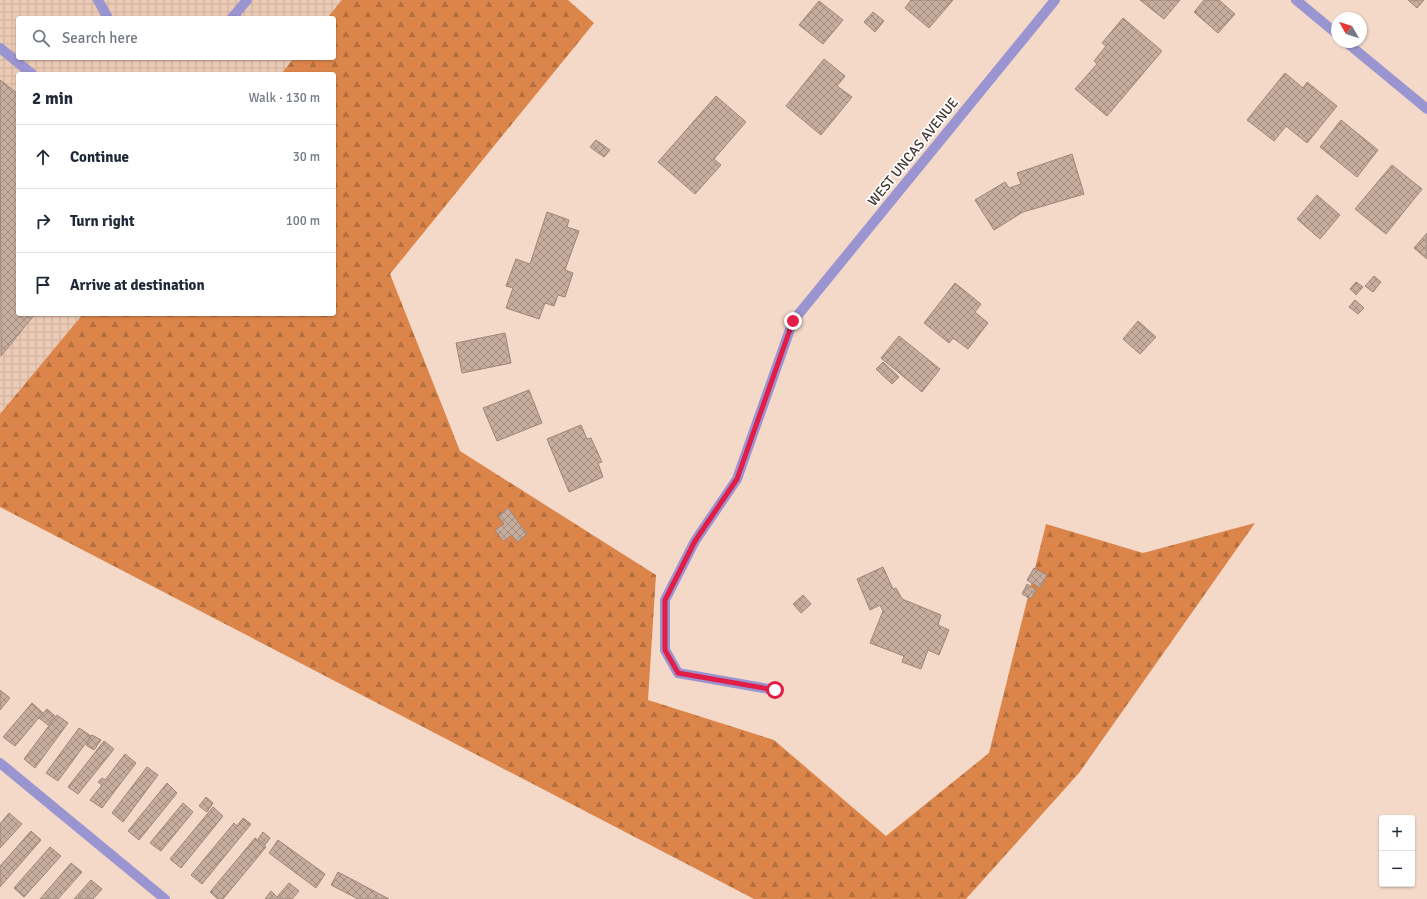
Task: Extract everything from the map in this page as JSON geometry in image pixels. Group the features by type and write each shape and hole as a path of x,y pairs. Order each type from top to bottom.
{"street":[{"path":"98,0 107,16"},
{"path":"234,16 247,0"},
{"name":"WEST UNCAS AVENUE","path":"775,690 678,673 665,650 665,600 695,541 737,479 793,321 1055,0"},
{"path":"1296,0 1331,29"},
{"path":"0,48 30,72"},
{"path":"1353,48 1427,109"},
{"path":"0,763 165,899"}],"shaded area":[{"path":"0,0 342,0 329,16 16,16 16,60 292,60 283,72 16,72 16,316 81,316 0,414"}],"green space":[{"path":"342,0 568,0 594,23 390,274 460,451 656,575 648,700 774,740 886,836 989,753 1046,524 1143,553 1255,523 1079,773 966,899 754,899 0,507 0,414 81,316 336,316 336,72 283,72 292,60 336,60 336,16 329,16"}],"building":[{"path":"911,0 953,0 929,28 905,8"},
{"path":"1140,0 1180,0 1164,19"},
{"path":"1204,0 1219,0 1235,14 1218,33 1194,12"},
{"path":"1408,0 1424,0 1417,8"},
{"path":"819,1 843,20 823,44 799,25"},
{"path":"873,12 884,21 875,32 864,22"},
{"path":"1123,18 1162,51 1107,116 1075,89 1097,64 1094,61 1106,46 1102,43"},
{"path":"824,59 845,76 837,86 852,97 821,135 786,106"},
{"path":"1285,73 1303,88 1307,82 1337,106 1307,143 1286,126 1274,141 1247,120"},
{"path":"0,80 16,92 16,316 33,316 1,356"},
{"path":"716,96 746,122 714,159 721,165 695,194 658,162"},
{"path":"1341,120 1378,150 1357,177 1320,147"},
{"path":"596,140 610,150 604,157 590,147"},
{"path":"1072,154 1084,194 1023,212 994,230 975,200 1005,182 1009,188 1021,184 1017,173"},
{"path":"1392,165 1422,189 1386,234 1355,209"},
{"path":"1317,195 1340,215 1320,239 1297,219"},
{"path":"547,212 569,220 567,227 579,231 565,270 573,273 565,297 558,295 554,306 545,303 539,319 506,308 513,288 506,286 516,259 530,264"},
{"path":"1427,233 1427,259 1414,248"},
{"path":"1374,276 1381,282 1373,292 1365,286"},
{"path":"1356,282 1363,287 1356,295 1350,289"},
{"path":"955,283 981,304 975,312 988,323 968,349 953,338 949,343 924,323"},
{"path":"1355,300 1364,308 1358,314 1349,307"},
{"path":"1138,321 1156,337 1140,354 1123,339"},
{"path":"505,333 511,363 462,373 456,343"},
{"path":"899,336 940,369 922,392 881,358"},
{"path":"883,362 899,377 892,384 876,369"},
{"path":"529,390 542,423 497,441 483,408"},
{"path":"581,425 587,439 591,438 602,462 598,463 603,477 569,492 547,439"},
{"path":"508,508 527,534 517,542 512,535 503,541 495,530 504,524 498,516"},
{"path":"883,567 893,589 896,588 902,599 941,615 938,625 949,630 939,655 928,650 921,669 902,662 904,656 870,643 883,611 880,605 870,610 857,579"},
{"path":"1034,568 1047,575 1040,588 1027,580"},
{"path":"1027,584 1036,590 1031,599 1022,594"},
{"path":"803,595 811,604 801,613 793,604"},
{"path":"0,690 10,698 0,710"},
{"path":"32,703 43,713 15,746 3,737"},
{"path":"47,709 55,716 48,725 39,718"},
{"path":"57,715 68,723 35,768 24,759"},
{"path":"79,728 91,736 58,781 46,773"},
{"path":"92,735 101,740 94,750 86,745"},
{"path":"104,741 114,749 78,794 68,787"},
{"path":"125,754 136,763 102,808 90,800 102,785 98,782 102,778 105,780"},
{"path":"147,767 158,775 123,822 112,813"},
{"path":"167,783 177,793 139,840 128,831"},
{"path":"206,797 213,803 207,812 199,806"},
{"path":"183,803 193,812 161,851 150,843"},
{"path":"213,807 223,816 181,868 170,859"},
{"path":"9,813 22,824 0,848 0,824"},
{"path":"243,818 251,824 202,884 191,875 234,823 237,826"},
{"path":"31,831 41,840 0,887 0,866"},
{"path":"263,832 270,838 265,845 258,839"},
{"path":"255,838 266,847 223,899 218,899 210,892"},
{"path":"278,840 325,874 316,888 269,853"},
{"path":"50,847 61,856 24,897 14,888"},
{"path":"71,863 82,872 58,899 40,899"},
{"path":"338,872 389,899 358,899 331,885"},
{"path":"91,880 102,889 93,899 74,899"},
{"path":"289,883 299,891 292,899 265,899 271,891 277,897"}],"route":[{"path":"775,690 678,673 665,650 665,600 695,541 737,479 793,321"}]}
